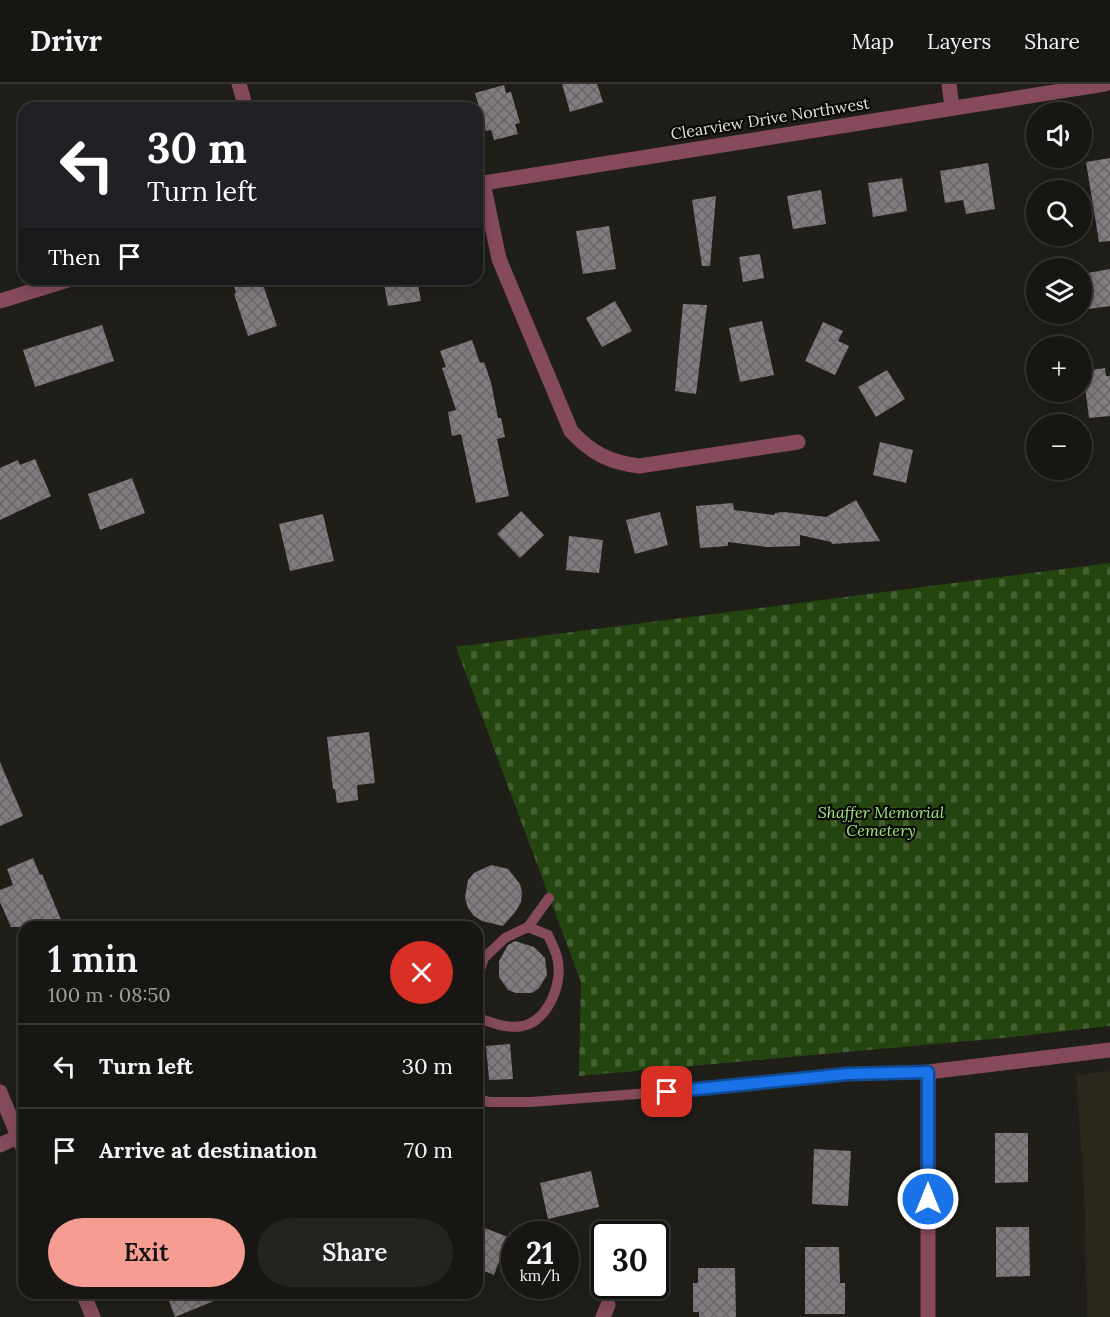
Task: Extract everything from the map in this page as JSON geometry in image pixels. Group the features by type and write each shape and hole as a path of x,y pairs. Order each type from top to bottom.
{"street":[{"path":"239,84 244,102"},
{"path":"949,84 952,107"},
{"name":"Clearview Drive Northwest","path":"483,183 1105,84"},
{"path":"483,195 499,259 571,431 583,444 601,456 620,463 639,466 798,442"},
{"path":"0,301 52,285"},
{"path":"928,1317 928,1072 1110,1050"},
{"path":"0,1092 18,1137"},
{"path":"0,1145 18,1144"},
{"path":"86,1299 93,1317"}],"lane":[{"path":"483,961 505,938 528,927 549,898"},
{"path":"483,1020 496,1025 524,1026 545,1012 558,986 558,957 548,935 528,927"},
{"path":"483,1100 531,1102 690,1090 848,1074 928,1072"}],"shaded area":[{"path":"1110,1071 1110,1317 1087,1317 1084,1189 1076,1075"}],"green space":[{"name":"Shaffer Memorial Cemetery","path":"1110,563 1110,1026 1003,1038 579,1076 581,982 456,647"}],"building":[{"path":"562,84 597,84 603,102 570,112"},
{"path":"504,85 506,93 511,92 520,123 515,124 518,134 494,140 491,130 486,131 483,121 483,102 478,102 475,93"},
{"path":"1110,158 1110,241 1099,242 1092,199 1092,180 1089,180 1087,168 1092,168 1092,161"},
{"path":"988,163 995,209 966,214 963,200 945,203 940,171"},
{"path":"902,178 907,211 873,217 868,183"},
{"path":"821,190 826,224 793,229 787,196"},
{"path":"716,196 710,266 702,266 692,200"},
{"path":"609,226 616,269 583,274 576,231"},
{"path":"760,254 764,278 743,282 739,257"},
{"path":"1110,269 1110,306 1092,309 1092,272"},
{"path":"263,285 277,326 248,336 234,294 236,293 234,286"},
{"path":"384,285 418,285 421,301 388,306"},
{"path":"615,301 632,331 602,347 586,318"},
{"path":"683,304 707,305 696,394 675,391"},
{"path":"762,321 774,375 740,382 729,328"},
{"path":"823,322 843,331 838,341 849,346 835,375 805,361"},
{"path":"102,325 114,361 35,387 23,350"},
{"path":"472,340 480,363 484,362 491,382 498,418 501,418 505,437 497,439 509,496 476,503 461,434 452,436 448,412 456,410 442,368 446,367 440,351"},
{"path":"1105,368 1106,376 1110,376 1110,416 1092,418 1092,414 1088,414 1087,402 1092,402 1092,370"},
{"path":"887,370 905,399 876,417 858,387"},
{"path":"880,442 913,450 906,483 873,475"},
{"path":"35,459 51,496 0,520 0,468 18,460 20,465"},
{"path":"132,478 145,513 100,530 88,494"},
{"path":"856,500 880,541 832,544 800,535 800,546 767,547 728,542 728,546 700,548 696,506 733,503 734,510 774,515 784,512 826,517"},
{"path":"521,511 544,535 520,558 497,534"},
{"path":"660,512 668,545 635,554 626,520"},
{"path":"323,514 334,561 290,571 279,524"},
{"path":"569,536 603,540 599,573 566,570"},
{"path":"369,732 375,783 357,785 358,800 337,803 335,789 333,789 327,737"},
{"path":"0,762 23,816 0,826"},
{"path":"33,858 62,921 18,921 18,927 11,927 0,902 0,890 13,885 7,869"},
{"path":"491,865 508,869 520,884 521,902 503,926 482,921 468,908 465,898 468,880 474,873"},
{"path":"515,941 534,947 545,958 547,975 539,988 532,993 516,993 508,990 499,977 499,961 508,945"},
{"path":"510,1044 513,1079 489,1080 486,1046"},
{"path":"995,1133 1028,1133 1028,1182 995,1183"},
{"path":"814,1149 851,1151 848,1206 812,1204"},
{"path":"591,1171 599,1207 548,1219 540,1183"},
{"path":"483,1227 501,1234 501,1256 494,1275 483,1270"},
{"path":"996,1227 1029,1227 1030,1276 996,1277"},
{"path":"805,1247 839,1247 840,1283 845,1283 845,1314 805,1314"},
{"path":"698,1268 735,1268 736,1317 699,1317 699,1312 693,1312 693,1283 698,1283"},
{"path":"168,1299 219,1299 175,1317"}],"route":[{"path":"667,1092 848,1074 928,1072 928,1199"}]}
